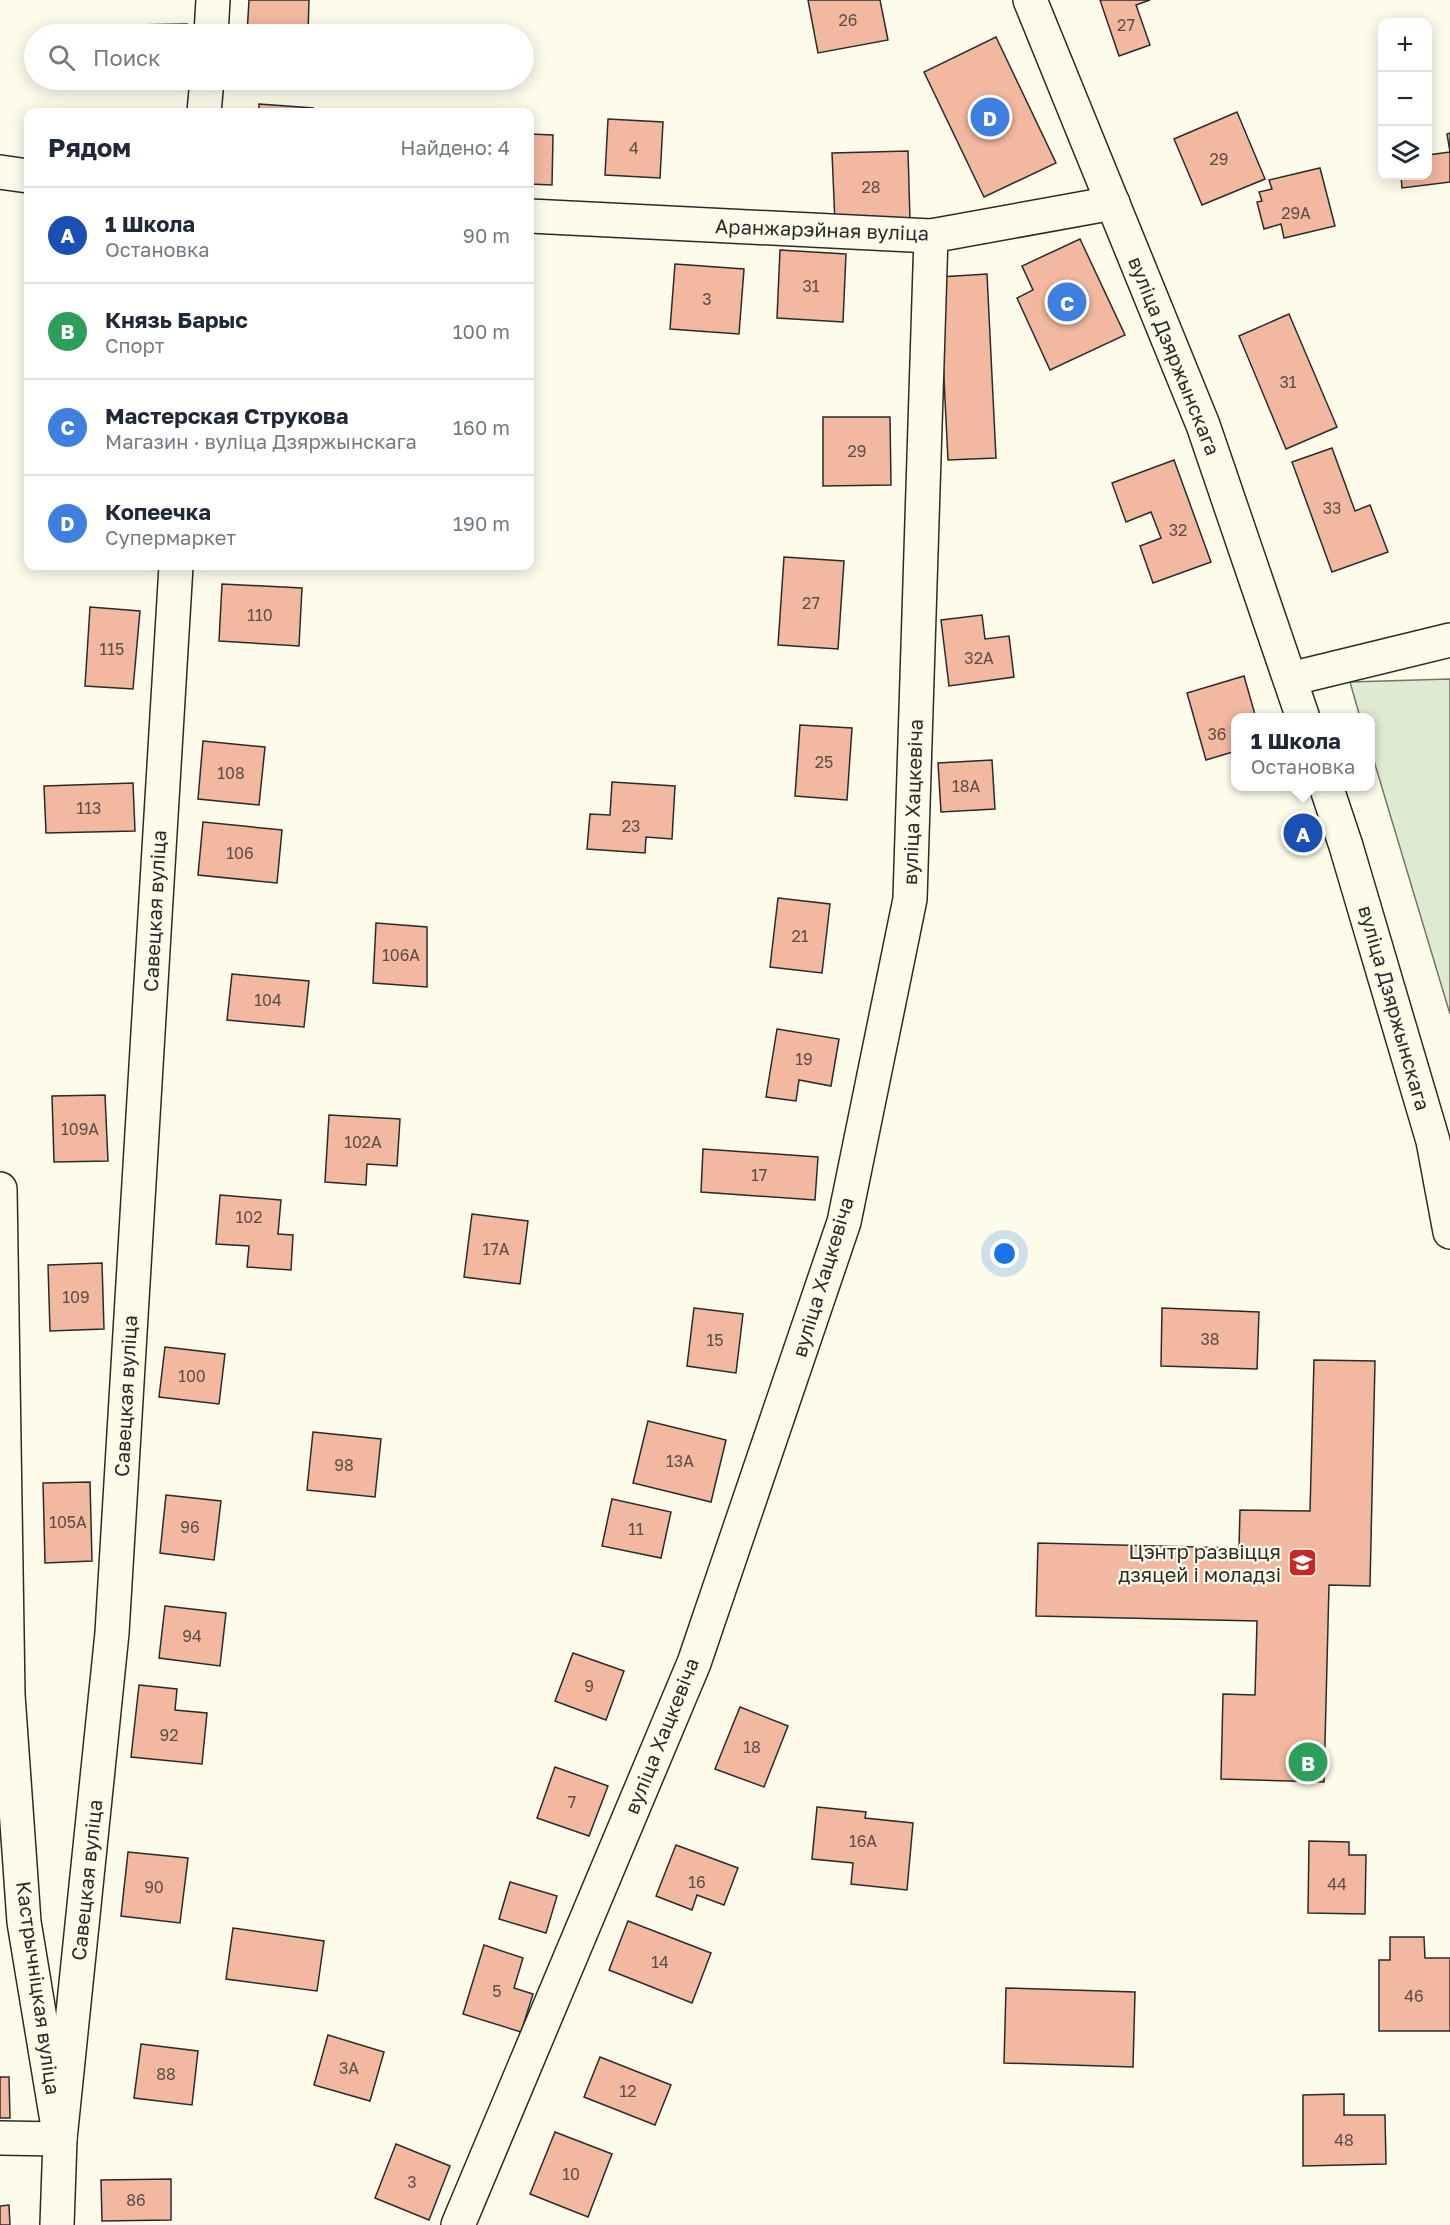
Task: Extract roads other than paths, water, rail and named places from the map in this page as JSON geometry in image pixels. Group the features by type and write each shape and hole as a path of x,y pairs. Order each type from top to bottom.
{"street":[{"path":"212,24 213,0"},
{"name":"вуліца Дзяржынскага","path":"1030,0 1203,425 1302,713"},
{"path":"204,108 206,90"},
{"path":"0,172 24,175"},
{"name":"Аранжарэйная вуліца","path":"534,216 931,236 1113,202"},
{"name":"вуліца Хацкевіча","path":"458,2225 694,1663 844,1222 910,899 931,236"},
{"name":"Савецкая вуліца","path":"57,2225 60,2139 112,1633 176,570"},
{"path":"1290,679 1450,640"},
{"name":"вуліца Дзяржынскага","path":"1328,791 1433,1141 1450,1232"},
{"name":"Кастрычніцкая вуліца","path":"0,1188 8,1695 24,1922 60,2139"},
{"path":"0,2138 60,2139"}],"place":[{"name":"Копеечка","path":"990,117"},
{"name":"Мастерская Струкова","path":"1067,302"},
{"name":"1 Школа","path":"1303,833"},
{"name":"Цэнтр развіцця дзяцей і моладзі","path":"1302,1563"},
{"name":"Князь Барыс","path":"1308,1762"}]}
